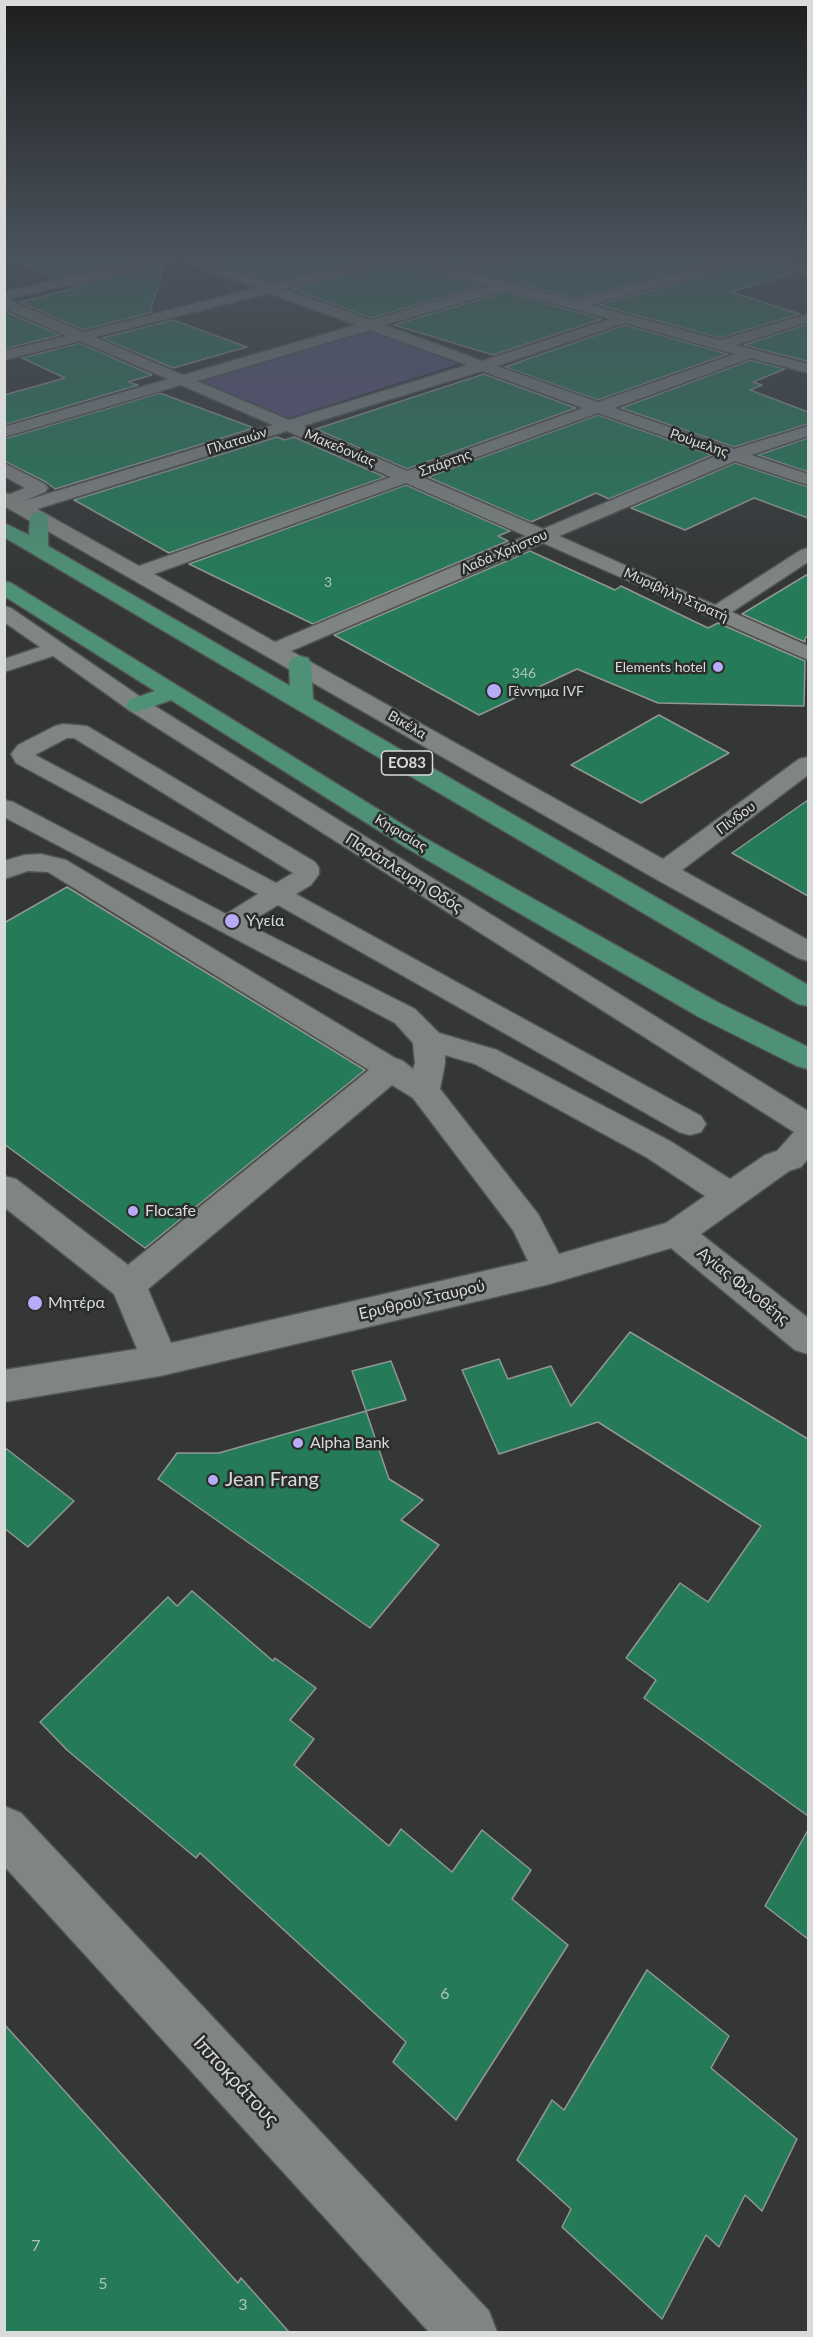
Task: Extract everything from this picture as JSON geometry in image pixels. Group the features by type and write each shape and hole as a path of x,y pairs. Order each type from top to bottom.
{"main road":[{"path":"19,506 38,549"},
{"name":"ΕΟ83","path":"4,529 808,997"},
{"name":"Κηφισίας","path":"4,587 414,842 709,1010 808,1059"},
{"path":"300,663 302,702"},
{"path":"137,705 174,692"}],"street":[{"name":"Μακεδονίας","path":"150,366 543,536"},
{"path":"4,432 235,366"},
{"name":"Ρούμελης","path":"481,366 808,480"},
{"name":"Πλαταιών","path":"19,506 481,366"},
{"name":"Σπάρτης","path":"139,573 715,366"},
{"name":"Λαδά Χρήστου","path":"274,650 733,455 808,431"},
{"path":"4,468 39,488 19,506"},
{"name":"Βικέλα","path":"19,506 808,952"},
{"name":"Μυριβήλη Στρατή","path":"543,536 808,654"},
{"path":"717,613 808,554"},
{"name":"Παράπλευρη Οδός","path":"8,616 137,705 808,1126"},
{"path":"4,666 57,648"},
{"path":"227,925 277,894 302,879 306,874 306,868 79,731 63,731 26,750 23,754 24,758 277,894 690,1124"},
{"name":"Πίνδου","path":"663,872 808,764"},
{"path":"4,807 405,1016 428,1040 486,1058 658,1149 730,1196"},
{"path":"4,871 24,863 41,862 57,866 392,1068 424,1090 526,1223 550,1270"},
{"path":"424,1090 430,1063 428,1040"},
{"path":"128,1285 392,1068"},
{"name":"Ερυθρού Σταυρού","path":"4,1386 160,1361 550,1270 677,1233 777,1163 789,1159 808,1138"},
{"path":"4,1188 128,1285 160,1361"},
{"name":"Αγίας Φιλοθέης","path":"677,1233 808,1340"},
{"name":"Ιπποκράτους","path":"4,1830 468,2332"}],"shaded area":[{"path":"241,366 452,366 289,418 196,379"}],"building":[{"path":"39,366 132,366 152,375 128,382 138,385 4,425 4,395 65,378"},
{"path":"508,366 694,366 598,400 505,367"},
{"path":"735,366 774,366 785,369 753,382 762,385 750,390 808,412 808,424 734,447 621,408"},
{"path":"484,374 576,408 407,469 316,429"},
{"path":"160,393 254,428 55,489 46,482 4,461 4,439"},
{"path":"598,415 712,455 609,499 596,493 531,522 428,477"},
{"path":"277,437 285,440 294,437 385,477 169,553 74,500"},
{"path":"808,438 808,472 758,455"},
{"path":"735,463 808,487 808,518 754,498 685,530 631,508"},
{"path":"406,485 510,531 498,536 508,541 313,624 189,564"},
{"path":"530,551 615,590 621,586 708,628 718,623 805,661 804,706 658,703 577,669 479,715 334,635"},
{"path":"808,574 808,636 805,642 742,614"},
{"path":"659,715 729,753 641,803 571,765"},
{"path":"808,800 808,896 732,853"},
{"path":"67,887 365,1070 145,1248 4,1144 4,923"},
{"path":"630,1332 808,1439 808,1816 644,1698 656,1680 626,1658 680,1583 708,1602 761,1526 598,1422 499,1454 462,1370 499,1359 508,1379 551,1366 571,1406"},
{"path":"391,1361 406,1400 366,1411 352,1371"},
{"path":"366,1411 389,1479 423,1500 401,1520 439,1545 370,1628 158,1479 177,1453 219,1453"},
{"path":"4,1447 74,1501 28,1547 4,1528"},
{"path":"192,1591 273,1661 275,1658 316,1688 290,1720 314,1739 294,1765 389,1846 401,1829 452,1872 482,1830 531,1870 512,1899 568,1945 456,2120 393,2062 406,2042 200,1853 196,1858 67,1750 40,1722 168,1597 177,1606"},
{"path":"808,1830 808,1939 765,1906"},
{"path":"647,1970 729,2036 711,2068 797,2139 762,2211 745,2195 719,2247 706,2235 662,2319 562,2227 571,2209 517,2160 552,2100 564,2110"},
{"path":"4,2024 238,2283 241,2278 289,2332 4,2332"}],"place":[{"name":"Elements hotel","path":"718,667"},
{"name":"Γέννημα IVF","path":"494,691"},
{"name":"Υγεία","path":"232,921"},
{"name":"Flocafe","path":"133,1211"},
{"name":"Μητέρα","path":"35,1303"},
{"name":"Alpha Bank","path":"298,1443"},
{"name":"Jean Frang","path":"213,1480"}]}
